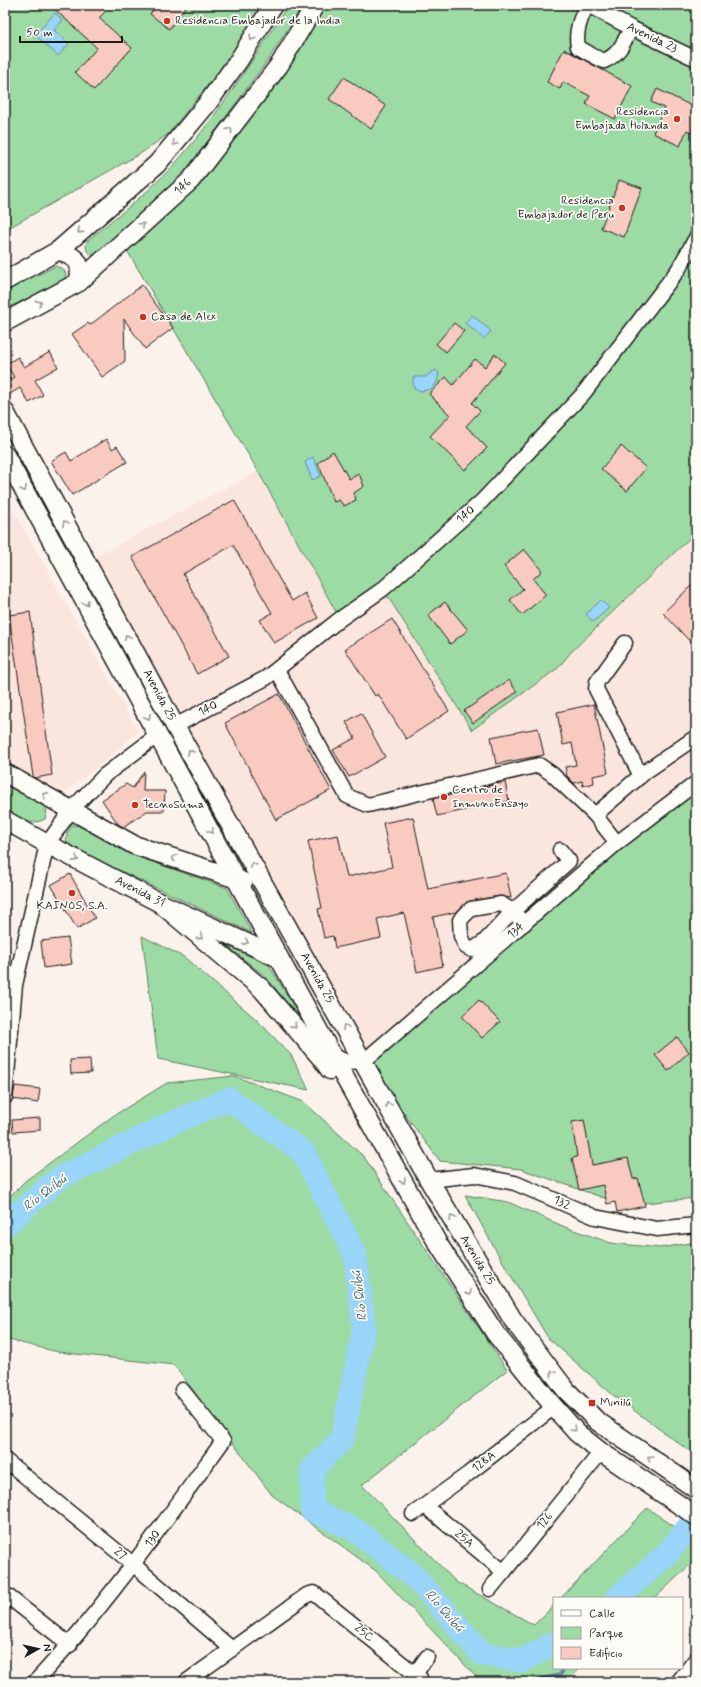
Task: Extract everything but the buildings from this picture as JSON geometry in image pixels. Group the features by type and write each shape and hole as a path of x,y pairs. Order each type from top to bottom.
{"main road":[{"path":"5,281 59,250 157,164 207,104 239,60 273,5"},
{"name":"146","path":"5,322 79,282 191,180 280,64 315,5"},
{"path":"59,250 73,256 78,261 81,269 79,282"},
{"name":"Avenida 25","path":"5,412 175,726 364,1061 429,1180 513,1320 566,1390 597,1421 689,1485"},
{"name":"Avenida 25","path":"5,455 332,1055 437,1242 495,1333 554,1408 577,1433 601,1452 696,1516"},
{"path":"5,773 72,809 134,845 237,879 272,899"},
{"name":"Avenida 31","path":"5,820 47,844 160,903 279,958"},
{"path":"160,903 261,988 322,1059 384,1147"}],"street":[{"name":"Avenida 23","path":"594,6 631,28 696,59"},
{"path":"594,6 578,27 576,39 578,47 592,56 604,61 611,58 620,49 631,28"},
{"name":"140","path":"175,726 266,678 277,670 340,619 383,589 482,501 584,394 678,270 696,238"},
{"path":"625,643 597,682 596,689 641,776"},
{"path":"277,670 347,796 368,805 538,765 552,774 595,815 617,843"},
{"path":"5,1097 10,986 47,844 72,809 105,775 158,735"},
{"path":"595,815 641,776 696,737"},
{"name":"134","path":"364,1061 617,843 696,783"},
{"path":"524,924 514,911 569,861 560,850"},
{"path":"332,1055 347,1062 364,1061"},
{"name":"132","path":"429,1180 474,1175 515,1183 594,1217 657,1228 696,1225"},
{"name":"130","path":"35,1682 70,1645 134,1565 223,1441 182,1390"},
{"name":"128A","path":"412,1514 425,1506 554,1408"},
{"name":"126","path":"490,1589 601,1452"},
{"name":"27","path":"5,1460 134,1565 232,1650"},
{"name":"25A","path":"425,1506 504,1572"},
{"name":"25C","path":"232,1650 307,1595 314,1593 418,1676 427,1657"},
{"path":"5,1594 70,1645"},
{"path":"186,1682 232,1650"},
{"path":"678,1682 696,1659"}],"shaded area":[{"name":"Centro de InmunoEnsayo","path":"258,471 340,619 383,589 558,668 571,652 696,532 696,777 364,1061 86,561"},
{"path":"5,495 138,731 115,753 64,793 5,760"}],"green space":[{"path":"5,5 265,5 233,54 168,134 143,152 5,230"},
{"path":"288,5 303,5 270,57 185,172 97,254 91,255 87,251 86,245 88,240 143,195 178,160 196,139 244,73"},
{"path":"315,5 696,5 696,532 571,652 558,668 472,730 383,589 340,619 258,471 122,242 191,180"},
{"path":"56,266 63,269 66,274 64,281 5,309 5,291"},
{"path":"696,775 696,1198 624,1205 521,1169 440,1161 364,1061"},
{"path":"5,784 42,804 47,811 45,819 29,822 5,810"},
{"path":"72,825 81,826 130,854 227,888 252,933 72,848 66,843 67,833"},
{"path":"142,936 184,957 257,1020 291,1055 309,1090 158,1059"},
{"path":"226,945 269,965 303,1022 266,977"},
{"path":"234,1076 304,1102 364,1157 507,1370 362,1485 456,1582 534,1625 553,1606 553,1669 580,1669 566,1682 481,1682 376,1571 272,1495 174,1365 58,1352 5,1339 5,1201 25,1181 113,1116 167,1083"},
{"path":"465,1195 508,1202 565,1227 611,1243 660,1248 696,1242 696,1456 613,1395 548,1338"},
{"path":"647,1508 696,1541 696,1559 656,1597 562,1597"}],"water":[{"path":"55,13 63,20 54,30 69,44 58,56 35,35"},
{"path":"472,315 491,331 484,339 465,323"},
{"path":"435,370 439,373 437,382 432,389 422,391 415,389 413,385 413,377 425,377"},
{"path":"313,457 321,476 312,480 305,462"},
{"path":"601,600 609,608 593,622 586,614"}],"waterway":[{"name":"Río Quibú","path":"5,1225 58,1179 172,1123 229,1099 303,1152 355,1255 364,1328 342,1439 312,1470 312,1510 357,1531 415,1577 482,1654 522,1661 553,1644"},
{"name":"Río Quibú","path":"618,1597 666,1555 696,1518"},
{"path":"528,1682 560,1675 563,1669"}],"place":[{"name":"Residencia Embajador de la India","path":"167,21"},
{"name":"Residencia Embajada Holanda","path":"677,119"},
{"name":"Residencia Embajador de Peru","path":"622,208"},
{"name":"Casa de Alex","path":"143,317"},
{"name":"Centro de InmunoEnsayo","path":"444,797"},
{"name":"TecnoSuma","path":"135,805"},
{"name":"KAINOS, S.A.","path":"72,893"},
{"name":"Minilú","path":"592,1403"}]}
